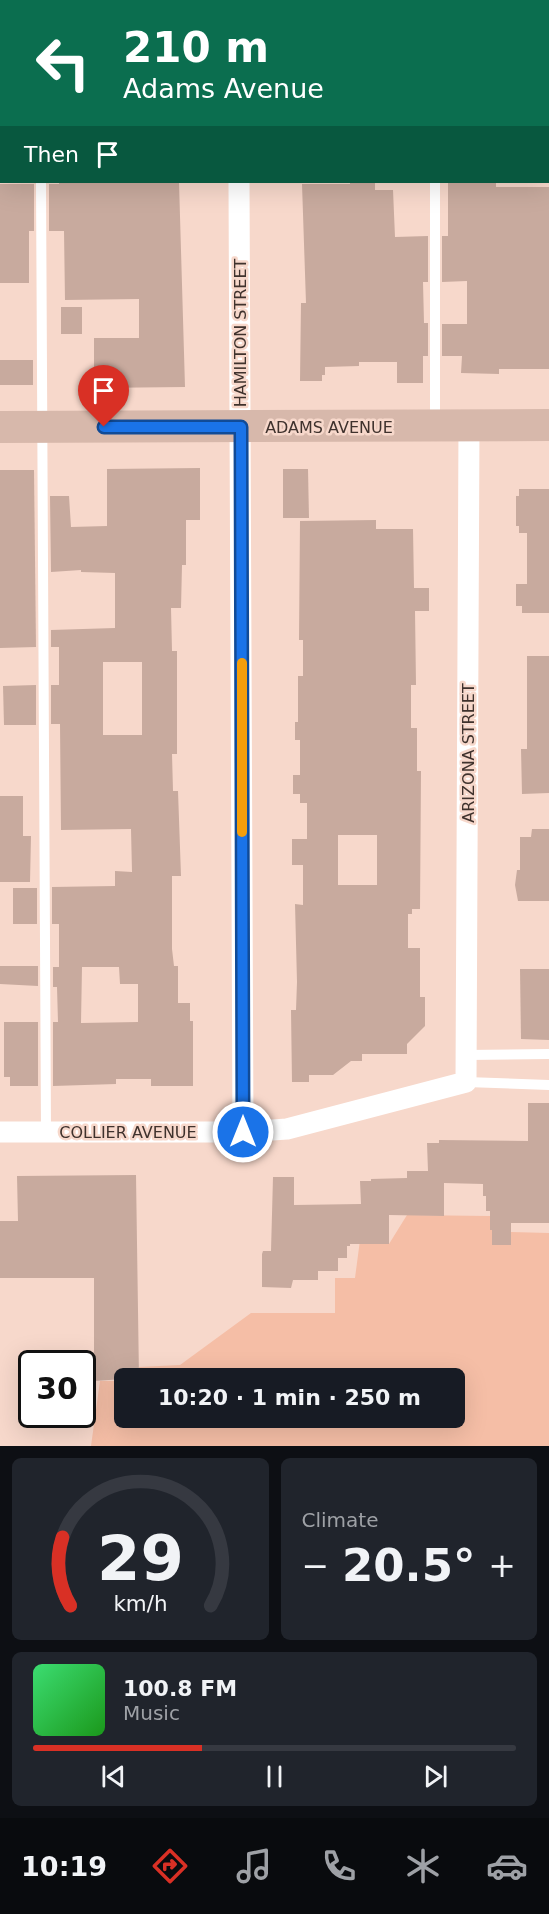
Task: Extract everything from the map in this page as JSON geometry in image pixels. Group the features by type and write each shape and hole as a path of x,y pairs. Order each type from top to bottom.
{"main road":[{"name":"ADAMS AVENUE","path":"0,427 549,425"}],"street":[{"name":"HAMILTON STREET","path":"239,183 243,1132"},
{"name":"ARIZONA STREET","path":"466,1082 469,425"},
{"name":"COLLIER AVENUE","path":"0,1132 243,1132 287,1129 466,1082"}],"lane":[{"path":"41,183 46,1132"},
{"path":"435,183 435,427"},
{"path":"466,1055 549,1054"},
{"path":"466,1082 549,1085"}],"shaded area":[{"path":"407,1215 490,1216 493,1245 511,1245 511,1232 549,1233 549,1446 91,1446 93,1428 96,1428 100,1381 114,1381 114,1428 465,1428 465,1368 139,1368 180,1365 251,1313 335,1313 335,1278 355,1278 360,1240 380,1240 380,1244 389,1244"}],"building":[{"path":"179,183 185,387 94,388 94,338 139,338 139,299 65,300 64,231 49,231 49,184"},
{"path":"375,183 375,190 393,190 395,237 428,236 428,282 423,282 424,323 428,323 428,356 423,356 423,383 397,383 397,362 359,362 359,366 325,367 322,381 300,381 301,303 306,303 302,184"},
{"path":"448,183 496,183 496,187 549,187 549,369 499,369 499,374 461,373 462,356 442,356 442,324 467,324 467,281 442,282 442,236 448,236"},
{"path":"0,184 34,184 34,231 29,231 29,283 0,283"},
{"path":"61,307 82,307 82,334 61,334"},
{"path":"0,360 33,360 33,385 0,385"},
{"path":"200,468 200,520 186,520 186,565 182,565 181,608 171,608 172,651 177,651 177,754 172,754 173,791 178,791 181,876 172,876 172,949 174,966 178,966 178,1003 190,1003 190,1021 193,1021 193,1086 151,1086 151,1079 116,1079 116,1084 53,1086 53,1022 58,1022 57,987 53,987 53,967 59,967 59,924 52,924 52,887 115,886 115,871 132,872 131,829 61,830 60,724 51,724 51,685 59,685 59,647 51,647 51,630 115,628 115,573 81,572 81,570 51,572 50,496 69,496 71,527 107,526 107,469","holes":["103,662 142,662 142,735 103,735","82,967 119,967 120,984 138,984 138,1022 81,1023"]},
{"path":"283,469 308,469 309,518 283,518"},
{"path":"0,470 34,470 36,647 0,648"},
{"path":"519,489 549,489 549,613 522,613 522,606 516,606 516,584 527,584 527,533 519,533 519,526 516,526 516,496 519,496"},
{"path":"376,520 376,529 413,529 414,588 429,588 429,611 415,611 416,685 411,685 411,728 417,728 417,771 421,771 420,909 412,909 412,914 408,914 408,948 420,948 420,997 425,997 425,1026 407,1044 407,1054 362,1054 362,1061 351,1061 333,1075 309,1075 309,1082 292,1082 291,1010 296,1010 297,982 295,904 303,905 303,865 292,865 292,839 307,839 307,803 300,803 300,794 293,794 293,775 300,775 300,740 295,740 295,722 298,722 298,676 303,676 303,640 299,640 300,521","holes":["338,835 377,835 377,885 338,885"]},
{"path":"527,656 549,656 549,793 522,794 521,749 527,749"},
{"path":"36,685 36,725 4,725 3,686"},
{"path":"0,796 23,796 23,836 31,836 30,882 0,882"},
{"path":"532,829 549,829 549,901 518,901 515,885 517,870 520,870 520,837 531,837"},
{"path":"13,888 37,888 37,924 13,924"},
{"path":"0,966 38,966 38,986 0,984"},
{"path":"520,969 549,969 549,1040 521,1039"},
{"path":"4,1022 38,1022 38,1086 10,1086 10,1077 4,1077"},
{"path":"528,1103 549,1103 549,1223 511,1223 511,1245 492,1245 490,1211 486,1211 483,1184 444,1183 444,1216 389,1215 389,1244 350,1244 347,1246 347,1258 338,1258 338,1271 318,1271 318,1280 293,1280 291,1288 262,1287 262,1254 263,1251 271,1251 273,1177 294,1177 294,1205 361,1204 360,1181 407,1178 407,1171 428,1171 427,1143 439,1143 439,1140 528,1141"},
{"path":"136,1175 139,1368 114,1368 114,1380 96,1381 94,1278 0,1278 0,1221 18,1221 17,1176"}],"slow traffic":[{"path":"242,663 242,832"}],"route":[{"path":"104,427 241,427 243,1132"}]}
